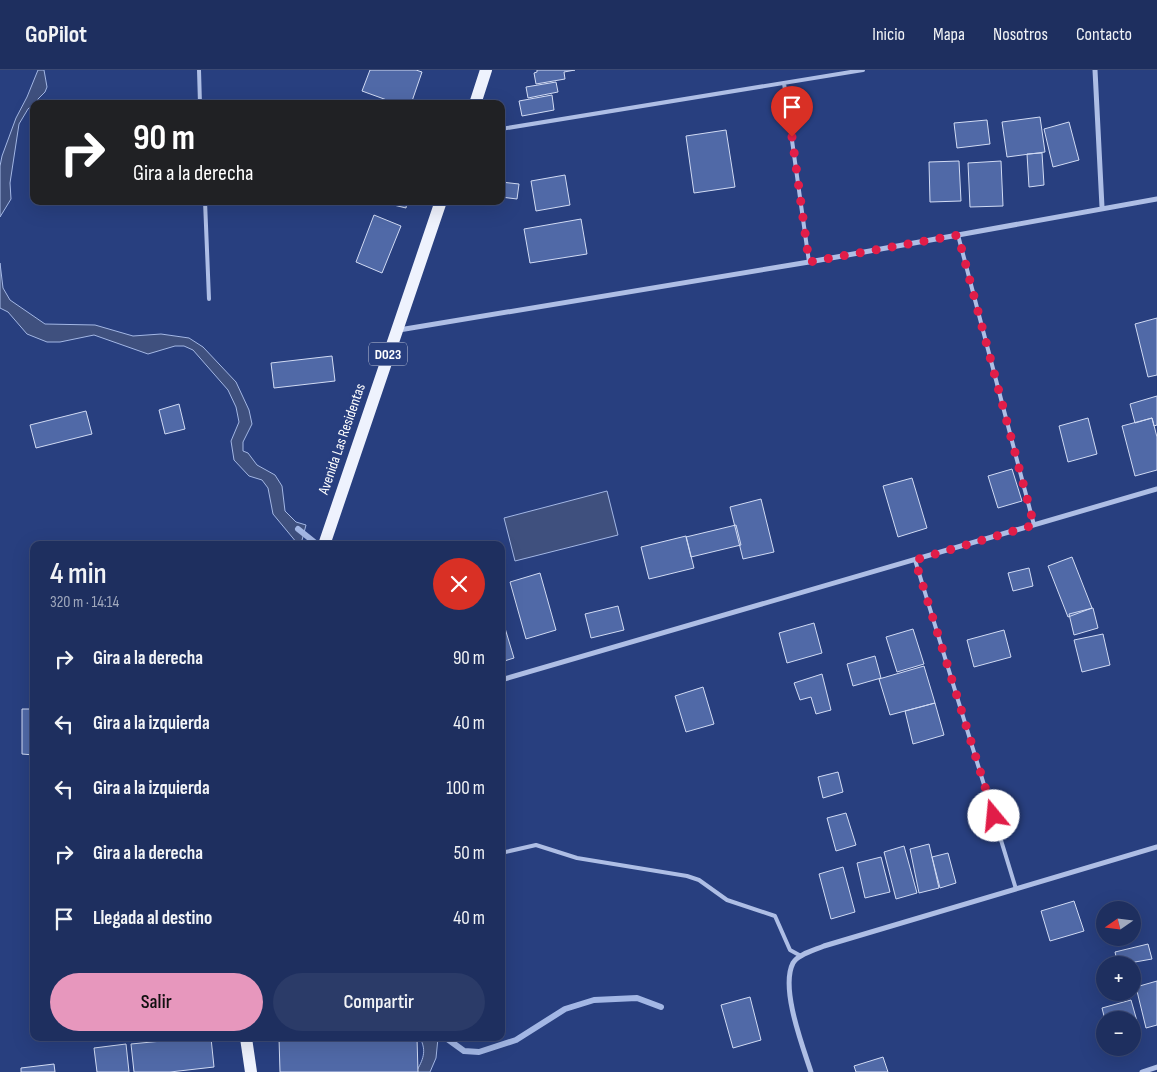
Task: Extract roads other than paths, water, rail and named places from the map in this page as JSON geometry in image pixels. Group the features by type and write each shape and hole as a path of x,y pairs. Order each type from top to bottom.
{"main road":[{"path":"476,100 486,70"},
{"name":"Avenida Las Residentas","path":"325,541 440,205"},
{"path":"246,1041 251,1072"}],"street":[{"path":"1095,70 1102,207"},
{"path":"396,330 809,262 1102,207 1157,199"},
{"path":"505,679 1157,489"},
{"path":"811,1072 794,1017 790,984 794,962 801,956 824,946 1157,847"},
{"path":"1142,1072 1157,1067"}],"lane":[{"path":"199,70 200,100"},
{"path":"505,128 863,70"},
{"path":"784,83 809,262"},
{"path":"205,205 209,299"},
{"path":"958,235 1034,525"},
{"path":"915,560 1016,889"},
{"path":"505,852 536,845 577,858 666,871 699,880 727,900 775,916 790,950 801,956"}],"water":[{"path":"38,70 44,70 47,87 45,92 37,100 30,100 30,107 19,124 10,183 11,199 0,217 0,166 2,156 16,118"},
{"path":"0,263 3,288 10,300 45,324 95,325 133,336 161,334 189,338 203,347 236,382 249,410 252,424 243,442 243,451 248,453 257,465 275,475 282,486 285,511 296,522 306,525 302,541 295,541 273,514 268,488 262,480 249,476 234,460 231,441 239,422 236,407 228,390 193,350 184,346 175,346 148,354 94,335 60,342 47,342 27,334 8,312 0,308"},
{"path":"607,491 618,535 515,561 504,518"},
{"path":"421,1041 438,1041 436,1058 430,1072 416,1072 424,1051"}],"waterway":[{"path":"298,529 313,541"},
{"path":"450,1041 464,1051 479,1052 516,1040 565,1009 594,1000 637,998 661,1007"}]}
